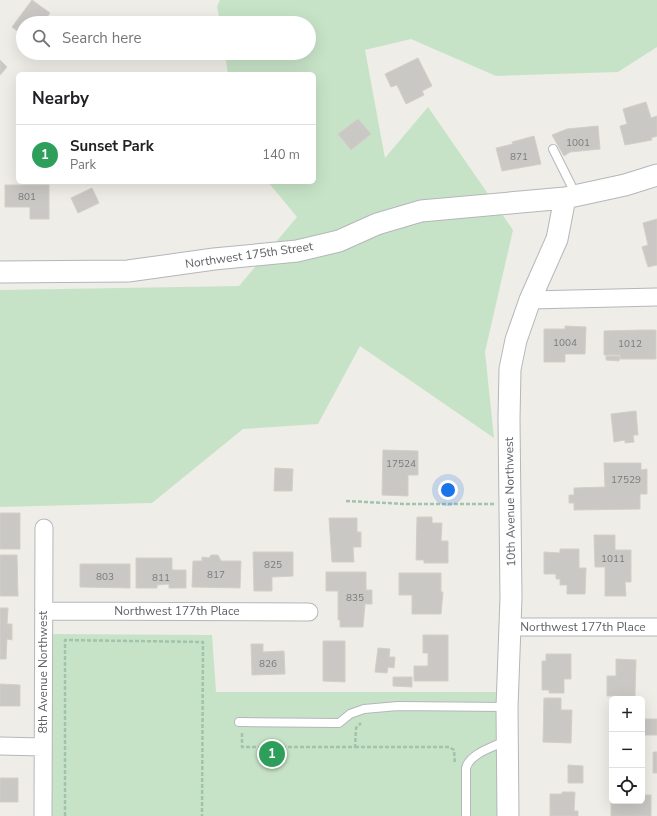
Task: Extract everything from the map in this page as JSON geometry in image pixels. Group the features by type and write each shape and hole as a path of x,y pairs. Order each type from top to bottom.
{"street":[{"name":"Northwest 175th Street","path":"0,272 128,272 214,260 297,251 338,241 377,224 421,212 571,197 624,185 657,175"},
{"name":"10th Avenue Northwest","path":"508,816 507,707 510,627 510,369 516,340 530,300 557,239 571,197"},
{"path":"530,300 657,297"},
{"name":"8th Avenue Northwest","path":"43,816 44,528"},
{"name":"Northwest 177th Place","path":"44,611 309,612"},
{"name":"Northwest 177th Place","path":"510,627 657,627"},
{"path":"0,746 43,747"}],"lane":[{"path":"553,149 571,197"},
{"path":"240,722 339,723 350,714 364,709 398,706 507,707"},
{"path":"466,816 467,762 507,740"}],"path":[{"path":"346,501 406,504 510,504"},
{"path":"65,816 65,640 203,642 202,816"},
{"path":"240,722 242,747 449,747 454,750 455,770"},
{"path":"355,747 356,728 362,723"}],"green space":[{"path":"220,0 657,0 657,47 618,72 496,76 411,39 365,50 385,158 428,107 513,230 485,352 494,438 360,346 318,424 243,429 152,503 0,507 0,290 239,286 297,217 270,184 316,184 316,72 228,72 226,60 316,60 316,16 219,16 217,6"},
{"path":"47,634 212,635 216,692 499,692 498,816 46,816"}],"building":[{"path":"32,0 50,13 48,16 20,16"},
{"path":"16,22 16,30 12,27"},
{"path":"418,58 432,86 422,91 424,95 406,104 397,85 391,87 385,74"},
{"path":"0,60 7,67 0,75"},
{"path":"646,102 651,118 657,116 657,136 651,138 652,140 625,145 620,126 627,124 623,109"},
{"path":"358,119 371,134 351,150 338,134"},
{"path":"598,126 600,149 570,152 564,156 552,135 567,129"},
{"path":"534,136 541,164 502,171 496,148 513,144 512,142"},
{"path":"5,185 49,185 49,219 30,219 30,207 5,207"},
{"path":"92,188 99,203 78,213 71,198"},
{"path":"657,219 657,265 648,267 642,247 648,245 643,223"},
{"path":"565,326 586,327 585,354 565,354 565,362 544,362 544,329 565,329"},
{"path":"656,330 656,359 620,359 620,355 604,355 604,331"},
{"path":"606,356 620,356 619,361 606,360"},
{"path":"636,411 638,435 633,435 634,442 625,443 625,440 614,442 611,414"},
{"path":"383,450 418,451 418,475 408,475 408,496 382,495"},
{"path":"604,463 641,463 641,470 647,469 647,494 640,494 640,509 574,510 574,503 569,503 569,495 574,495 574,488 605,487"},
{"path":"275,468 293,469 292,491 274,491"},
{"path":"0,513 20,513 20,549 0,549"},
{"path":"417,517 432,517 432,523 442,523 441,541 448,541 448,563 424,563 424,560 416,560"},
{"path":"329,518 357,518 357,532 361,532 361,547 353,547 354,562 332,562"},
{"path":"594,535 615,535 615,550 631,550 631,582 625,582 626,596 605,596 605,567 595,567"},
{"path":"560,549 579,549 579,568 586,568 585,594 567,594 567,585 560,585 560,579 556,579 556,574 544,574 544,552 560,553"},
{"path":"253,552 293,552 293,576 272,577 272,591 254,591"},
{"path":"0,555 17,555 18,596 0,596"},
{"path":"211,555 218,555 221,561 241,561 240,588 192,587 193,561 202,561 202,557 209,558"},
{"path":"136,558 172,558 172,570 186,570 186,588 169,588 169,584 157,585 157,588 136,588"},
{"path":"80,564 130,564 130,588 80,587"},
{"path":"326,572 366,572 366,590 372,590 372,604 365,604 363,627 340,627 340,620 338,620 338,591 326,591"},
{"path":"399,573 441,573 441,592 443,592 441,614 412,614 412,595 399,595"},
{"path":"0,608 8,608 7,624 12,624 12,640 7,639 6,659 0,659"},
{"path":"423,635 448,635 448,681 414,681 414,666 428,666 428,653 423,653"},
{"path":"323,641 345,641 345,682 323,681"},
{"path":"251,644 263,644 263,652 284,651 285,674 252,675"},
{"path":"378,648 390,649 389,657 395,657 394,668 388,667 387,673 375,672"},
{"path":"546,654 571,654 571,679 564,679 564,693 549,693 549,690 542,690 542,661 546,661"},
{"path":"616,659 636,660 635,696 607,696 607,676 616,676"},
{"path":"393,677 412,677 412,687 393,686"},
{"path":"0,684 20,685 20,706 0,706"},
{"path":"544,698 561,698 561,710 572,710 571,743 543,742"},
{"path":"645,719 657,719 657,735 645,735"},
{"path":"653,752 657,752 657,773 653,773"},
{"path":"568,765 583,766 583,783 568,783"},
{"path":"0,778 18,778 18,802 0,802"},
{"path":"562,792 575,792 574,811 578,811 578,816 550,816 550,794 562,794"},
{"path":"645,795 651,795 651,816 611,816 611,804 645,804"}],"place":[{"name":"Sunset Park","path":"272,754"}]}
